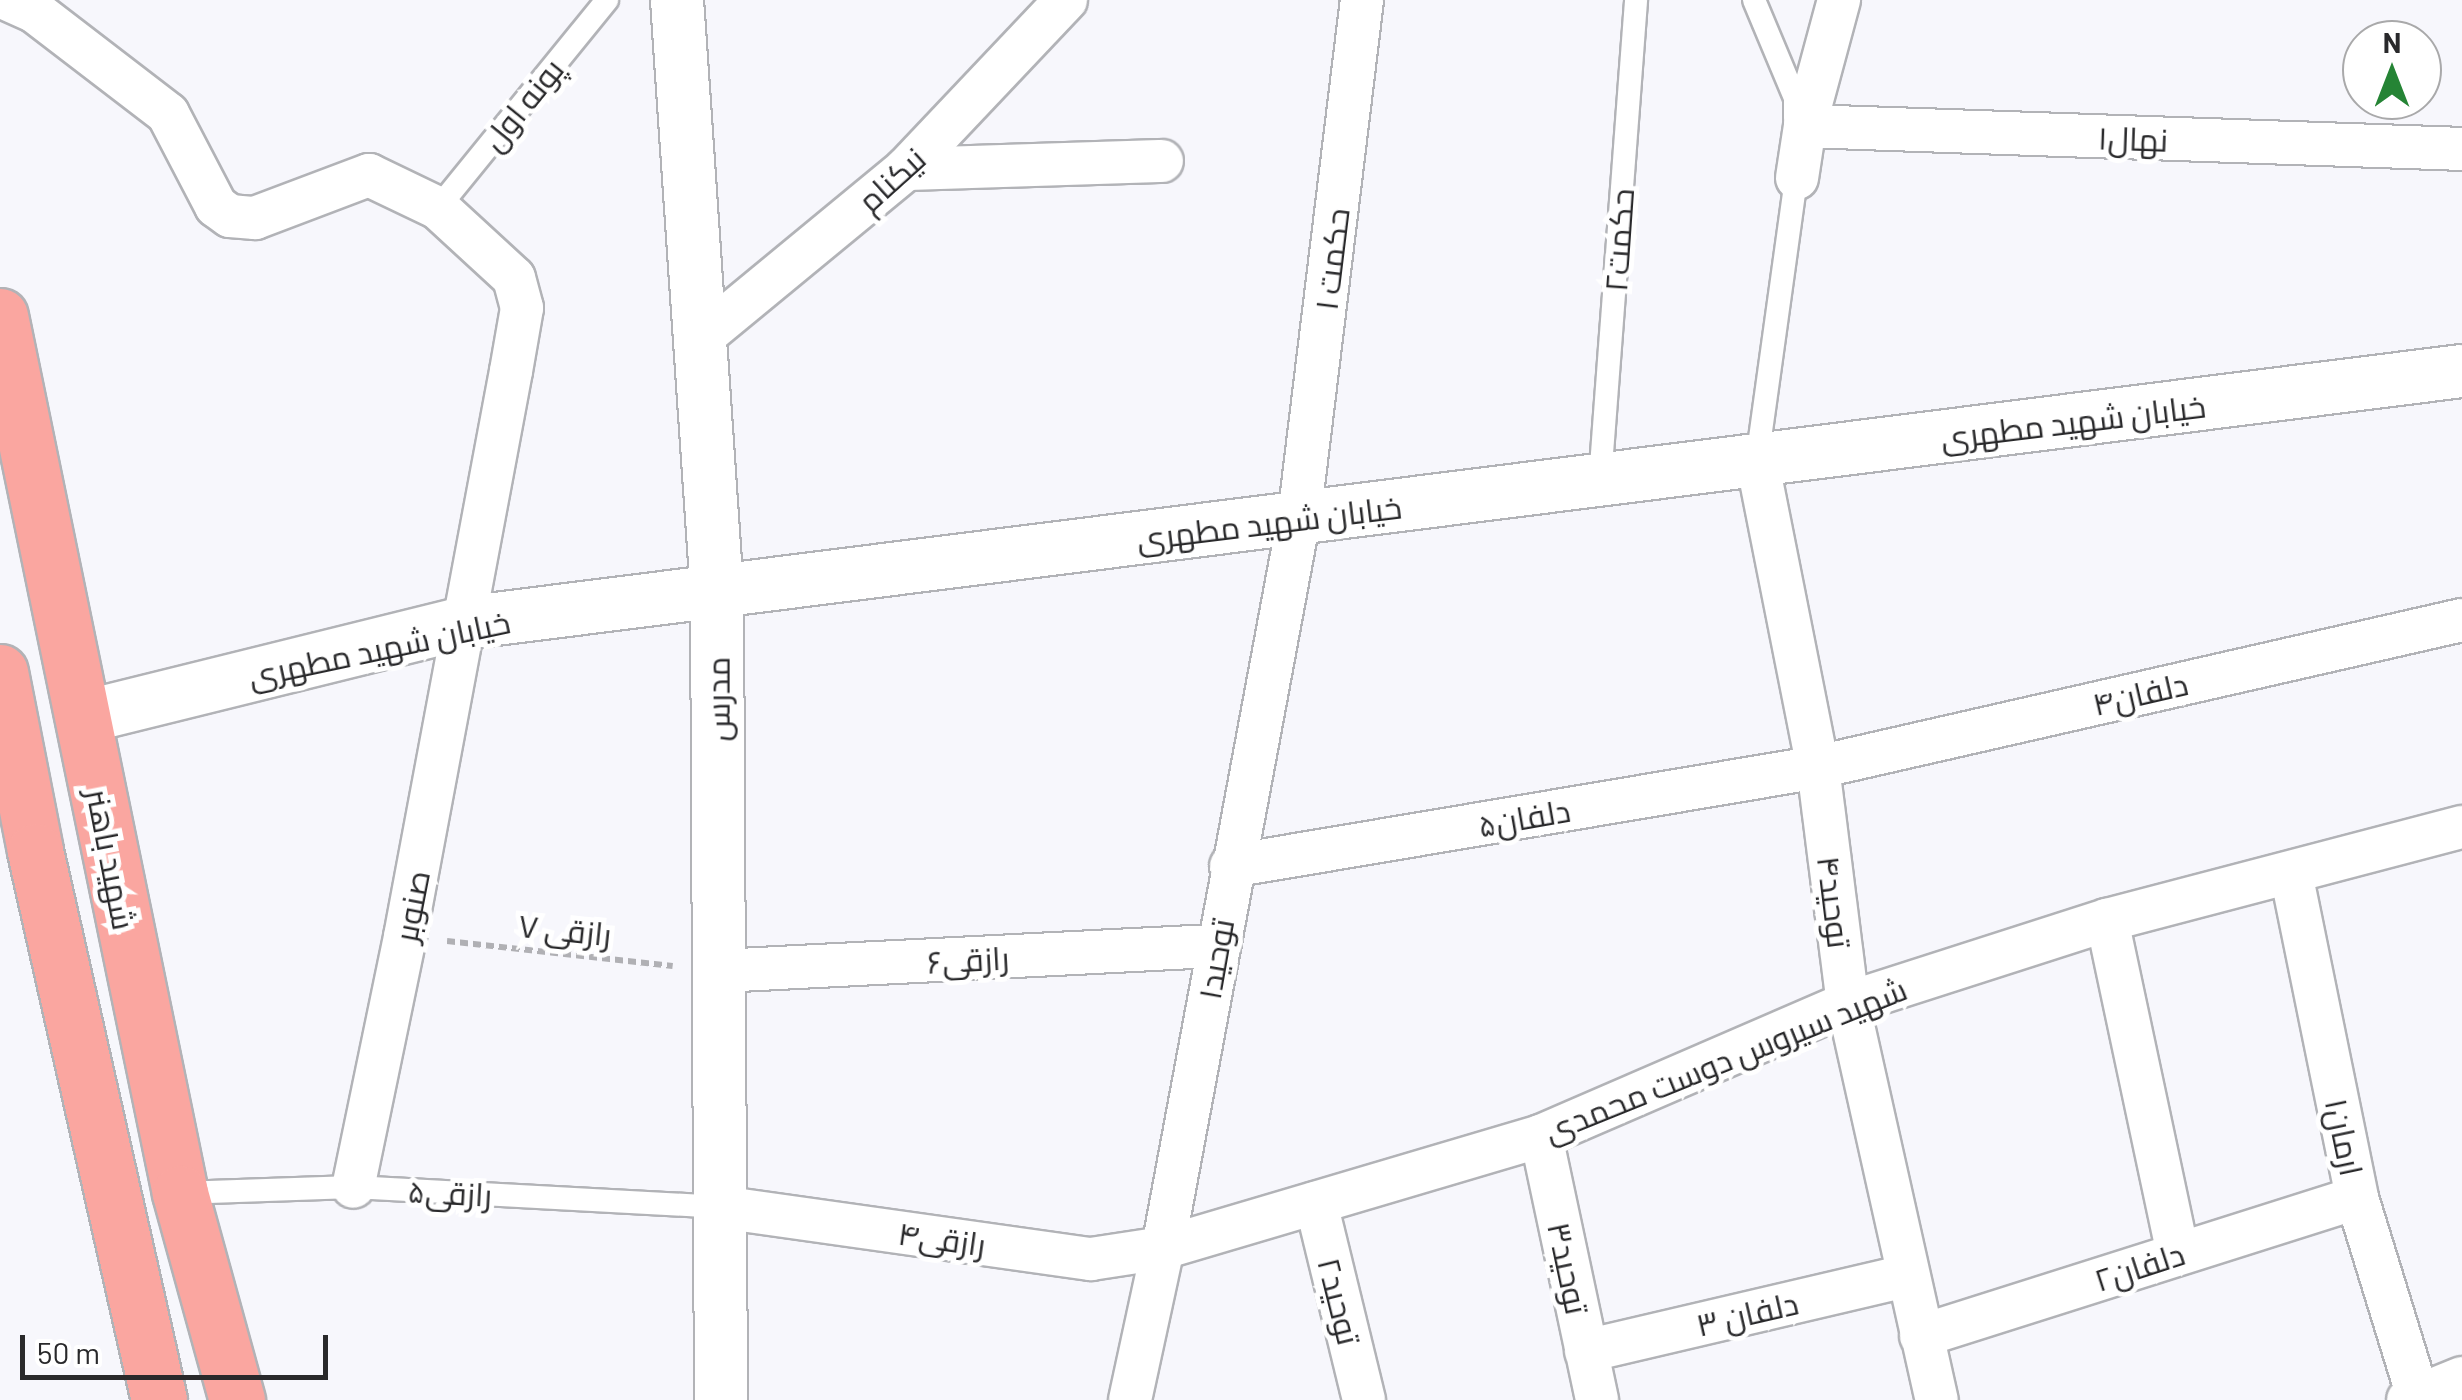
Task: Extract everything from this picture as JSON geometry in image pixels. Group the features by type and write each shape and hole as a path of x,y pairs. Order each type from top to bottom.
{"main road":[{"name":"شهید باهنر","path":"0,316 180,1193 236,1400"},
{"path":"0,672 8,765 159,1400"}],"street":[{"name":"صنوبر","path":"9,0 34,11 168,114 216,206 230,216 255,218 369,175 438,208 514,278 522,308 405,937 352,1187"},
{"name":"مدرس","path":"677,0 717,592 721,1400"},
{"name":"نیکنام","path":"700,339 906,170 1066,0"},
{"name":"حکمت ۱","path":"1299,518 1362,0"},
{"path":"1797,178 1805,126 1838,0"},
{"name":"نهال۱","path":"1805,126 2462,149"},
{"path":"906,170 1162,161"},
{"name":"خیابان شهید مطهری","path":"84,717 464,623 2462,372"},
{"name":"توحید۴","path":"1757,460 1818,767 1848,1003 1937,1400"},
{"name":"توحید۱","path":"1130,1400 1163,1248 1231,866 1299,518"},
{"name":"دلفان۴","path":"1818,767 2462,620"},
{"name":"دلفان۵","path":"1231,866 1818,767"},
{"name":"شهید سیروس دوست محمدی","path":"1163,1248 1541,1136 1848,1003 2107,920 2462,827"},
{"name":"ارمان۱","path":"2291,874 2357,1198 2413,1398"},
{"path":"2107,920 2178,1253"},
{"name":"رازقی۶","path":"719,971 1217,946"},
{"name":"توحید۳","path":"1541,1136 1597,1400"},
{"name":"دلفان۲","path":"1921,1336 2357,1198"},
{"name":"توحید۲","path":"1316,1203 1364,1400"},
{"name":"رازقی۴","path":"720,1207 1091,1259 1163,1248"},
{"name":"دلفان ۳","path":"1586,1351 1908,1276"},
{"path":"2413,1398 2462,1378"}],"lane":[{"name":"پونه اول","path":"438,208 607,0"},
{"name":"حکمت۲","path":"1600,480 1636,0"},
{"path":"1754,0 1795,98 1797,178 1757,460"},
{"name":"رازقی۵","path":"180,1193 352,1187 720,1207"}],"path":[{"name":"رازقی ۷","path":"405,937 719,971"}]}
